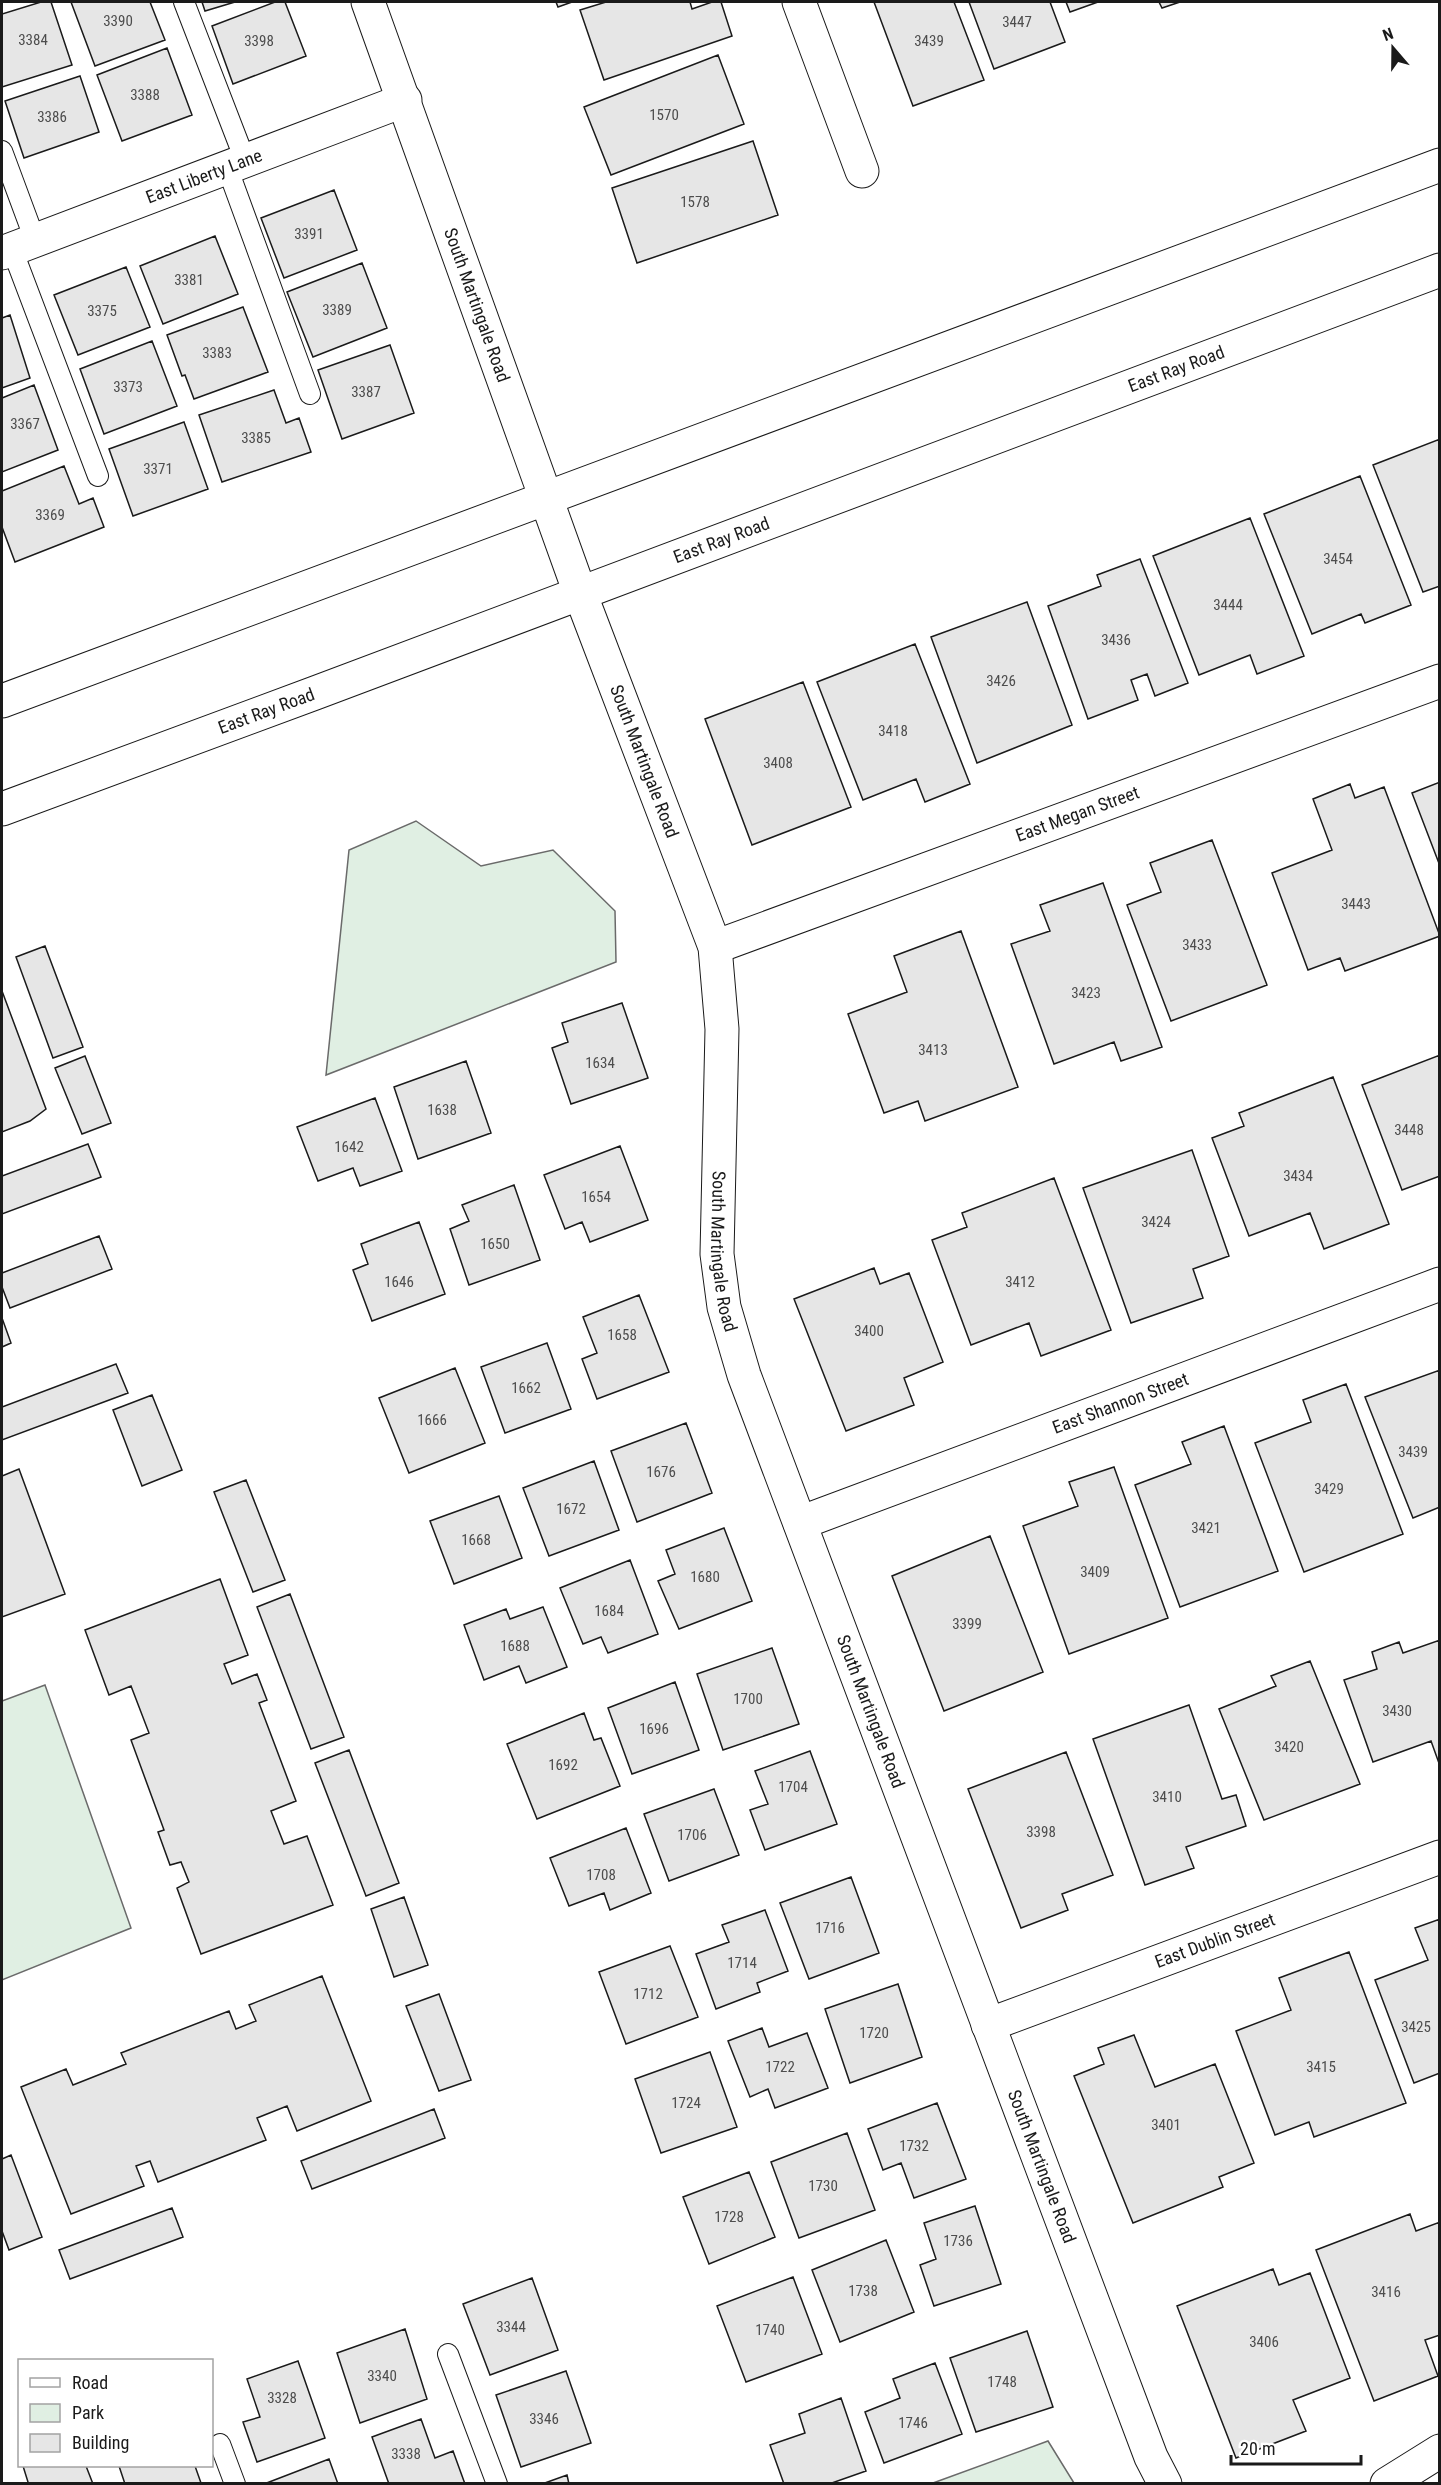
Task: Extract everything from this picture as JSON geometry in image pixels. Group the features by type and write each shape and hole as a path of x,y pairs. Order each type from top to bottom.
{"street":[{"name":"South Martingale Road","path":"368,2 580,593 715,947 722,1029 717,1227 719,1280 724,1307 744,1375 1151,2457 1166,2484"},
{"path":"799,2 862,171"},
{"name":"East Liberty Lane","path":"16,247 405,100"},
{"path":"2,701 1440,165"},
{"name":"East Ray Road","path":"2,809 1440,270"},
{"name":"East Megan Street","path":"715,947 1440,681"},
{"name":"East Shannon Street","path":"800,1523 1440,1284"},
{"name":"East Dublin Street","path":"988,2025 1440,1857"},
{"path":"1387,2484 1440,2451"}],"lane":[{"path":"184,2 310,393"},
{"path":"2,151 16,247 98,476"},
{"path":"448,2354 497,2484"},
{"path":"220,2444 235,2484"}],"green space":[{"path":"416,821 481,866 553,850 615,911 616,962 326,1075 349,850"},
{"path":"45,1685 131,1928 2,1980 2,1701"},
{"path":"1048,2441 1074,2483 933,2483"}],"building":[{"path":"41,2 51,2 72,65 2,87 2,14"},
{"path":"71,2 150,2 165,40 95,66"},
{"path":"202,2 235,2 205,11"},
{"path":"275,2 285,2 306,56 233,84 212,26"},
{"path":"556,2 572,2 558,7"},
{"path":"606,2 690,2 692,9 712,2 721,2 732,36 604,80 580,10"},
{"path":"874,2 954,2 984,80 913,106"},
{"path":"969,2 1050,2 1065,42 994,69"},
{"path":"1066,2 1098,2 1070,12"},
{"path":"1159,2 1180,2 1162,8"},
{"path":"167,48 192,115 122,141 97,75"},
{"path":"718,55 744,124 611,175 584,107"},
{"path":"80,76 99,132 24,158 5,101"},
{"path":"753,141 778,215 637,263 612,188"},
{"path":"334,190 357,250 284,278 261,218"},
{"path":"215,236 238,294 163,324 140,266"},
{"path":"362,263 387,328 313,357 287,292"},
{"path":"126,267 150,327 78,355 54,295"},
{"path":"243,307 268,372 194,399 185,375 182,376 167,335"},
{"path":"10,315 30,378 2,388 2,318"},
{"path":"152,341 177,406 104,434 80,369"},
{"path":"390,345 414,413 342,439 318,370"},
{"path":"34,385 58,450 2,472 2,398"},
{"path":"274,390 286,423 299,418 311,452 222,482 199,415"},
{"path":"184,422 208,489 133,516 109,449"},
{"path":"1440,439 1440,586 1423,592 1373,465"},
{"path":"64,466 79,504 93,498 104,527 15,562 2,527 2,491"},
{"path":"1360,476 1411,605 1365,623 1361,614 1312,634 1264,514"},
{"path":"1250,518 1304,656 1257,674 1250,655 1199,675 1153,556"},
{"path":"1140,559 1188,683 1155,696 1147,674 1131,680 1138,700 1088,719 1048,606 1101,586 1097,575"},
{"path":"1027,602 1072,725 977,763 931,637"},
{"path":"915,644 970,784 925,802 916,779 863,800 817,682"},
{"path":"803,682 851,807 752,845 705,719"},
{"path":"1440,782 1440,866 1412,793"},
{"path":"1350,784 1355,798 1384,787 1440,936 1345,971 1340,958 1308,970 1272,873 1332,850 1313,799"},
{"path":"1212,840 1267,985 1171,1021 1127,905 1161,892 1150,863"},
{"path":"1103,883 1162,1047 1121,1061 1114,1042 1054,1064 1011,944 1050,931 1040,905"},
{"path":"961,931 1018,1087 925,1121 918,1101 884,1113 848,1014 907,992 894,956"},
{"path":"45,946 83,1047 53,1058 16,957"},
{"path":"2,991 46,1109 30,1121 2,1132"},
{"path":"622,1003 648,1078 571,1104 552,1048 568,1042 562,1023"},
{"path":"1440,1055 1440,1176 1402,1190 1362,1085"},
{"path":"85,1056 111,1123 82,1134 55,1068"},
{"path":"466,1061 491,1133 418,1159 394,1087"},
{"path":"1333,1077 1389,1224 1324,1249 1310,1213 1249,1236 1212,1138 1244,1126 1239,1113"},
{"path":"375,1098 402,1171 360,1186 353,1168 318,1181 297,1127"},
{"path":"88,1144 101,1177 2,1214 2,1176"},
{"path":"620,1146 648,1220 590,1242 582,1222 565,1229 544,1175"},
{"path":"1192,1150 1229,1256 1193,1269 1203,1298 1131,1323 1083,1188"},
{"path":"1054,1178 1111,1330 1041,1356 1029,1323 971,1345 932,1240 967,1227 962,1213"},
{"path":"514,1185 540,1260 469,1285 450,1229 469,1221 462,1205"},
{"path":"419,1222 445,1294 372,1321 353,1270 368,1264 361,1244"},
{"path":"99,1236 112,1269 10,1308 2,1287 2,1273"},
{"path":"874,1268 880,1284 909,1273 943,1362 904,1378 914,1405 846,1431 794,1299"},
{"path":"639,1295 669,1372 597,1399 582,1359 597,1353 583,1317"},
{"path":"2,1318 11,1343 2,1347"},
{"path":"547,1343 571,1409 505,1433 481,1367"},
{"path":"116,1364 128,1393 2,1440 2,1407"},
{"path":"455,1368 485,1443 409,1473 379,1398"},
{"path":"1440,1370 1440,1507 1413,1518 1365,1397"},
{"path":"1346,1384 1403,1534 1304,1572 1255,1443 1311,1422 1303,1400"},
{"path":"152,1395 182,1470 142,1486 113,1410"},
{"path":"686,1423 712,1493 637,1522 611,1451"},
{"path":"1224,1426 1278,1571 1180,1607 1135,1485 1191,1464 1182,1442"},
{"path":"594,1461 619,1530 549,1556 523,1488"},
{"path":"1114,1467 1168,1618 1069,1654 1023,1526 1078,1506 1069,1482"},
{"path":"19,1469 65,1594 2,1617 2,1476"},
{"path":"246,1480 285,1580 253,1592 214,1492"},
{"path":"499,1496 522,1558 454,1584 430,1521"},
{"path":"724,1528 752,1601 679,1629 658,1581 675,1574 666,1550"},
{"path":"990,1536 1043,1672 944,1711 892,1576"},
{"path":"630,1560 658,1634 608,1653 601,1637 583,1644 560,1588"},
{"path":"220,1579 248,1655 224,1664 232,1684 257,1674 267,1700 259,1703 296,1801 271,1811 284,1844 307,1836 333,1905 201,1954 177,1888 189,1882 181,1862 170,1865 158,1832 164,1830 131,1740 149,1733 131,1686 109,1695 85,1630"},
{"path":"290,1594 344,1737 311,1749 257,1607"},
{"path":"543,1607 567,1667 526,1683 519,1666 484,1680 464,1625 506,1609 510,1619"},
{"path":"1440,1640 1440,1766 1431,1741 1373,1762 1344,1680 1377,1669 1372,1652 1399,1642 1403,1653"},
{"path":"772,1648 799,1724 723,1750 697,1674"},
{"path":"1310,1661 1360,1784 1264,1820 1219,1709 1276,1686 1271,1676"},
{"path":"675,1682 699,1750 632,1774 608,1708"},
{"path":"1189,1705 1222,1799 1236,1795 1246,1826 1186,1847 1194,1868 1145,1885 1093,1739"},
{"path":"584,1713 594,1740 601,1738 620,1786 537,1819 507,1744"},
{"path":"349,1750 399,1883 366,1896 315,1763"},
{"path":"810,1751 837,1824 765,1850 750,1810 768,1804 755,1771"},
{"path":"1066,1752 1113,1875 1062,1894 1068,1910 1021,1928 968,1789"},
{"path":"714,1789 739,1855 669,1881 644,1814"},
{"path":"626,1828 651,1893 610,1910 604,1893 569,1906 550,1858"},
{"path":"851,1877 879,1953 809,1979 780,1903"},
{"path":"404,1897 428,1965 394,1977 371,1909"},
{"path":"765,1910 788,1971 757,1983 760,1992 716,2009 696,1954 729,1942 722,1925"},
{"path":"1440,1919 1440,2073 1414,2083 1375,1980 1428,1960 1415,1928"},
{"path":"670,1946 698,2017 626,2044 599,1972"},
{"path":"1349,1952 1406,2103 1314,2137 1309,2122 1275,2135 1236,2031 1291,2010 1279,1978"},
{"path":"322,1976 371,2101 297,2131 287,2106 257,2118 266,2140 158,2182 150,2161 136,2166 144,2186 71,2214 21,2087 66,2069 73,2085 126,2064 121,2053 229,2011 236,2029 256,2021 249,2005"},
{"path":"898,1984 922,2057 850,2083 825,2009"},
{"path":"439,1994 471,2080 439,2091 406,2006"},
{"path":"762,2028 769,2047 807,2033 828,2088 775,2108 768,2089 750,2097 728,2041"},
{"path":"1134,2035 1155,2087 1215,2064 1254,2163 1219,2177 1223,2187 1133,2223 1074,2076 1104,2064 1098,2048"},
{"path":"710,2052 737,2127 661,2153 635,2079"},
{"path":"937,2103 966,2179 914,2198 901,2163 883,2170 868,2129"},
{"path":"434,2109 445,2138 312,2189 301,2161"},
{"path":"847,2133 875,2210 799,2238 771,2162"},
{"path":"11,2155 42,2237 9,2250 2,2231 2,2159"},
{"path":"749,2172 775,2237 709,2264 683,2197"},
{"path":"975,2206 1001,2284 934,2306 920,2265 936,2259 924,2223"},
{"path":"172,2208 183,2237 70,2279 59,2250"},
{"path":"1410,2214 1416,2231 1440,2222 1440,2335 1425,2340 1438,2376 1374,2401 1316,2250"},
{"path":"886,2240 914,2312 840,2342 812,2270"},
{"path":"1273,2269 1279,2285 1310,2273 1350,2378 1293,2400 1306,2431 1236,2458 1177,2306"},
{"path":"793,2277 822,2354 746,2382 717,2306"},
{"path":"532,2278 558,2350 490,2375 463,2304"},
{"path":"405,2329 427,2399 360,2423 337,2353"},
{"path":"1027,2331 1053,2407 976,2432 950,2358"},
{"path":"298,2361 325,2438 257,2462 243,2422 260,2417 247,2379"},
{"path":"935,2363 962,2434 884,2463 865,2412 900,2398 893,2379"},
{"path":"566,2371 591,2443 521,2467 496,2395"},
{"path":"841,2398 866,2471 829,2484 784,2484 770,2445 805,2433 799,2414"},
{"path":"421,2419 435,2458 453,2451 465,2484 389,2484 372,2437"},
{"path":"329,2459 338,2484 264,2484"},
{"path":"23,2467 86,2467 93,2484 23,2484 28,2482"},
{"path":"119,2467 195,2467 201,2483 125,2484"},
{"path":"567,2475 569,2484 542,2484"}]}
